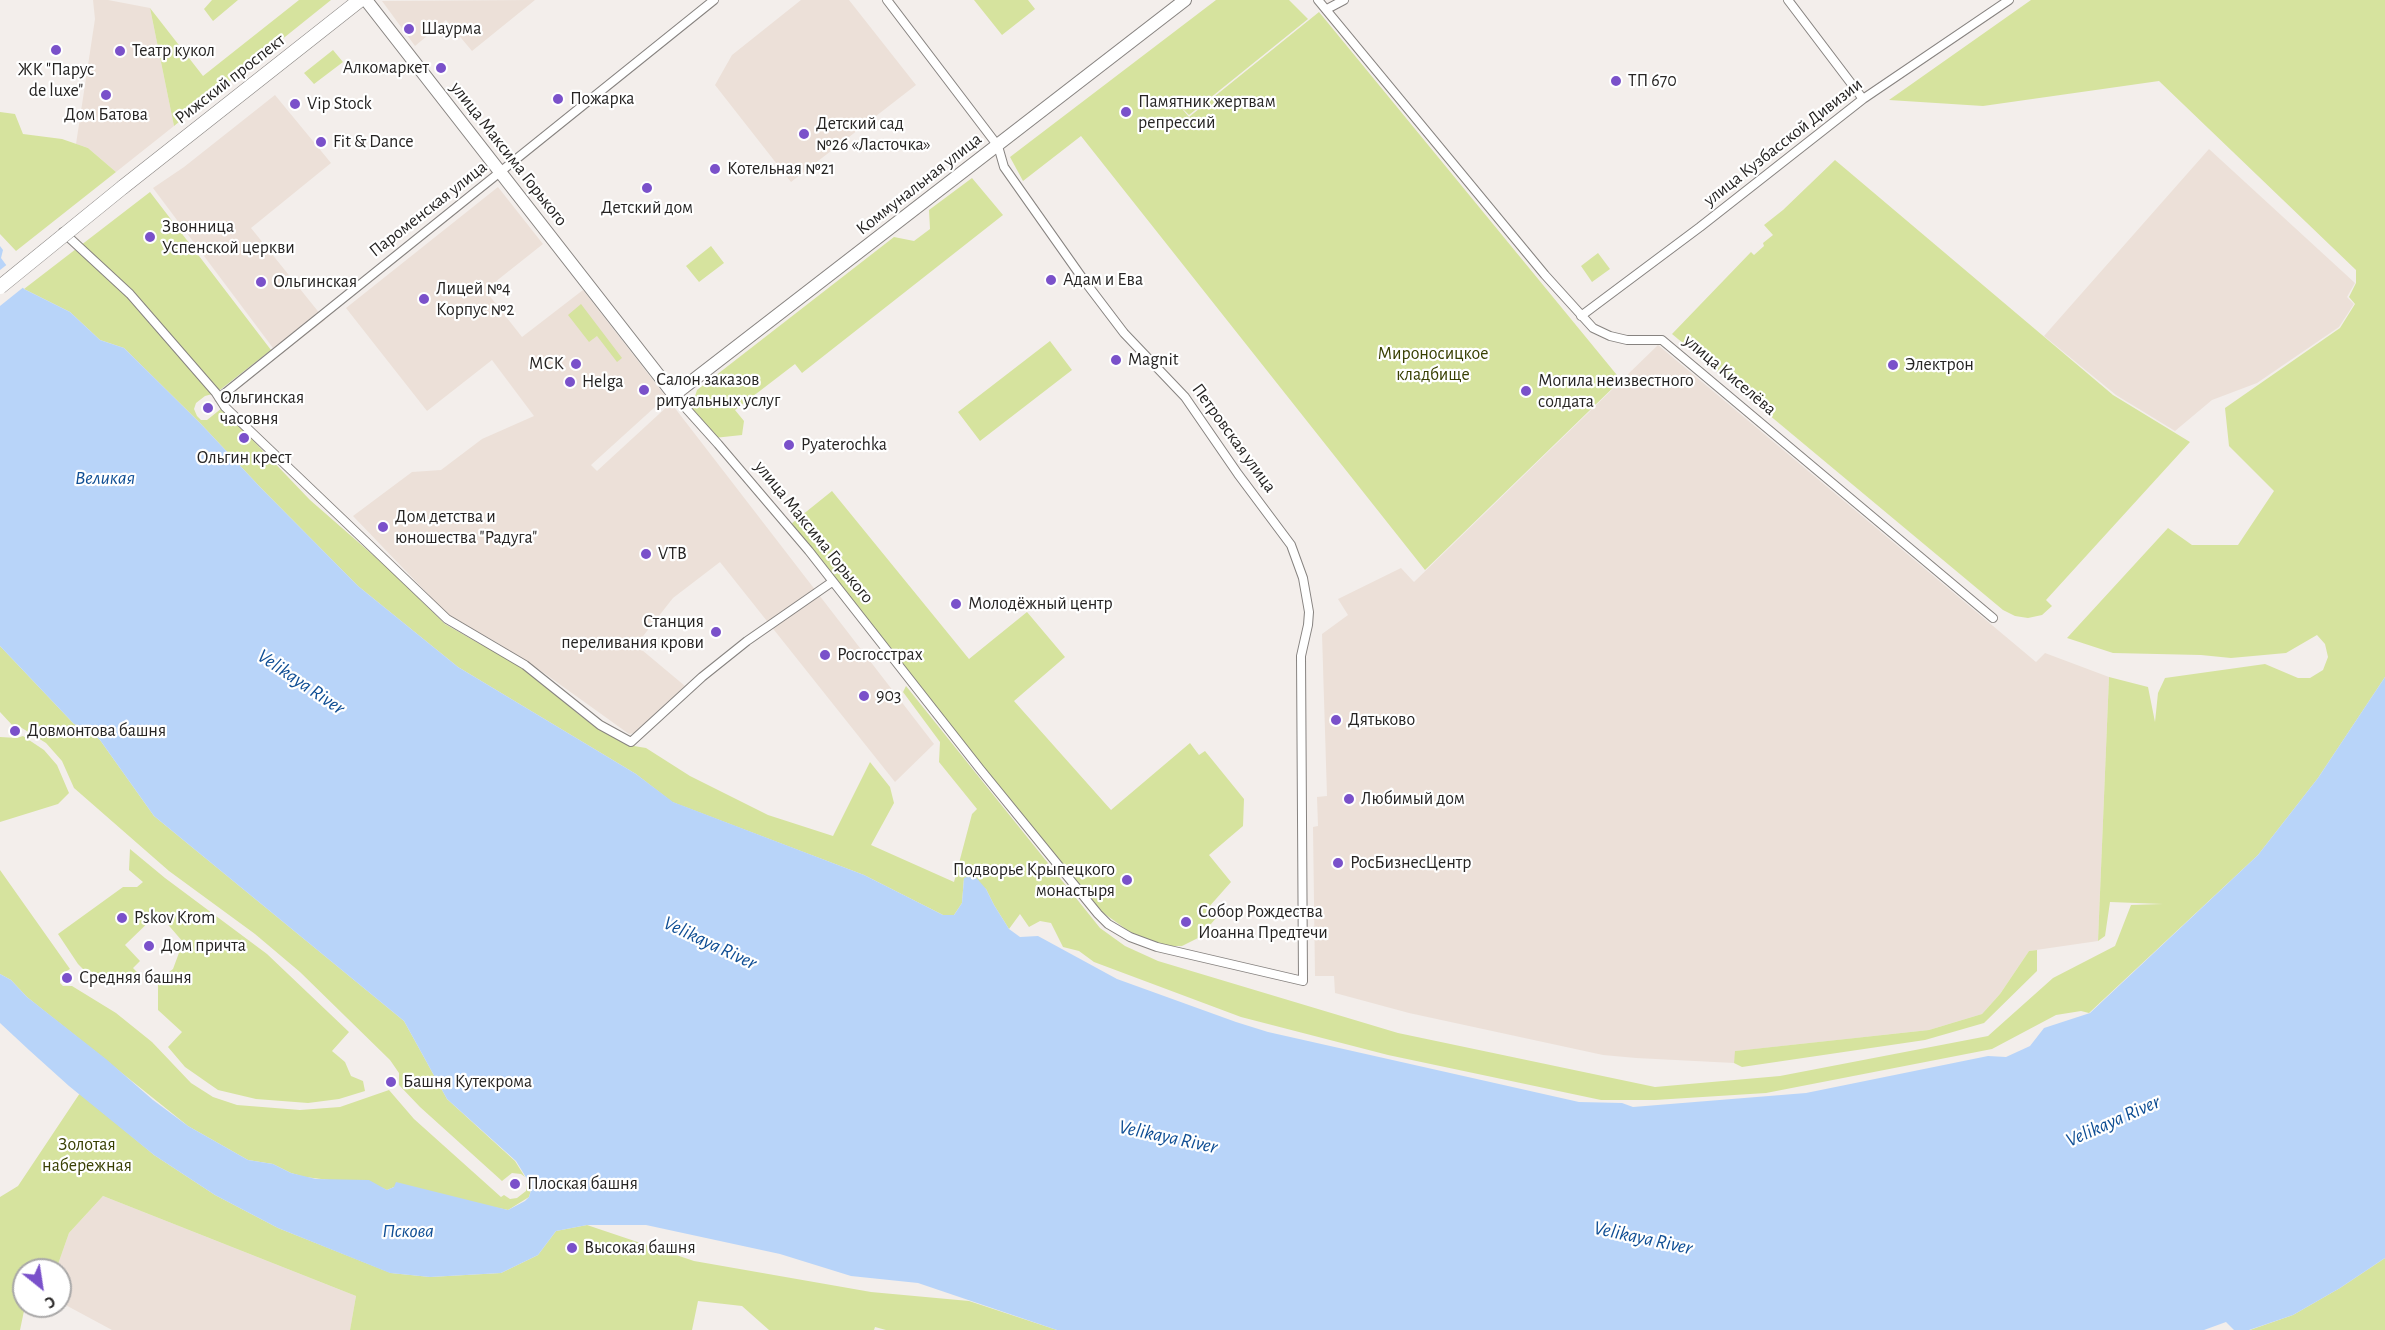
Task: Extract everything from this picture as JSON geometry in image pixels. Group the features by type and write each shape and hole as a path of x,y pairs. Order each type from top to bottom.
{"main road":[{"name":"Рижский проспект","path":"0,287 360,0"},
{"name":"улица Максима Горького","path":"366,0 674,395"},
{"name":"Коммунальная улица","path":"674,395 1185,0"}],"street":[{"name":"Пароменская улица","path":"219,398 714,0"},
{"name":"Петровская улица","path":"887,0 998,146 1004,167 1083,279 1124,333 1185,397 1291,545 1304,578 1309,612 1301,656 1303,981"},
{"name":"улица Киселёва","path":"1318,0 1545,275 1593,328 1610,336 1627,340 1662,340 1993,618"},
{"path":"1327,9 1344,0"},
{"path":"1788,0 1863,99"},
{"name":"улица Кузбасской Дивизии","path":"1581,316 1700,227 1863,99 2009,0"},
{"path":"62,232 130,294 225,407 447,619 525,665 600,725 631,742 702,677 738,648 832,582"},
{"name":"улица Максима Горького","path":"674,395 718,444 832,582 980,769 1108,924 1130,937 1156,947 1303,981"}],"shaded area":[{"path":"93,0 108,0 150,8 174,126 116,172 88,148 76,144 95,19"},
{"path":"535,0 472,51 446,20 415,46 382,1"},
{"name":"Детский сад №26 «Ласточка»","path":"801,0 849,0 916,85 791,182 715,85 732,55"},
{"path":"275,95 331,163 251,228 325,320 279,356 153,188 184,167"},
{"path":"2209,149 2355,283 2347,297 2354,304 2339,327 2257,383 2212,400 2175,431 2116,395 2044,336"},
{"path":"498,187 543,244 485,290 522,337 583,290 666,397 591,465 597,471 671,403 934,744 895,782 720,562 673,598 636,645 685,686 634,733 629,734 544,673 496,642 450,617 353,516 412,472 441,470 482,439 534,416 492,360 427,411 346,308"},
{"path":"1658,345 2036,662 2045,653 2109,677 2098,941 2029,951 2000,994 1982,1014 1929,1030 1736,1051 1734,1063 1636,1058 1603,1055 1409,1013 1335,993 1334,976 1315,976 1313,827 1318,826 1317,797 1327,796 1322,634 1348,615 1338,599 1401,568 1414,582"},
{"path":"103,1196 356,1296 350,1330 112,1330 72,1308 72,1258 60,1258 69,1233"}],"green space":[{"path":"212,0 238,0 213,21 204,9"},
{"path":"299,0 331,0 174,126 150,8 203,76"},
{"path":"974,0 1028,0 1035,9 1002,35"},
{"name":"Мироносицкое кладбище","path":"1216,0 1289,0 1308,19 1189,115 1178,104 1189,117 1319,12 1621,380 1425,570 1081,136 1023,181 1010,157"},
{"path":"2031,0 2385,0 2385,677 2318,778 2258,855 2089,1013 2081,1011 2056,1015 1992,1049 1766,1093 1655,1100 1601,1100 1388,1055 1241,1017 1094,962 1079,951 1063,947 1051,923 1040,921 1029,927 1020,914 1009,929 986,889 964,878 962,903 954,915 943,915 864,875 672,802 636,774 458,667 358,586 124,348 100,340 70,312 24,289 150,192 271,350 216,393 205,396 196,403 194,409 197,416 201,420 207,420 222,408 310,500 389,569 445,624 480,644 487,645 522,668 597,728 628,745 646,748 690,776 768,815 833,836 870,762 890,787 894,803 871,845 954,882 972,814 977,809 939,762 940,742 903,692 906,686 1100,928 1125,946 1158,961 1398,1033 1655,1087 1780,1076 1988,1036 2053,978 2115,946 2131,905 2163,904 2110,902 2105,936 2098,941 2109,677 2148,687 2155,722 2158,693 2165,678 2265,664 2298,678 2310,678 2323,670 2328,657 2325,644 2317,635 2286,653 2231,658 2113,653 2067,638 2168,528 2192,545 2238,545 2274,491 2229,446 2225,408 2340,328 2355,304 2349,297 2356,283 2356,270 2159,81 1983,106 1889,100"},
{"path":"333,50 343,62 314,84 304,73"},
{"path":"0,112 15,114 23,134 62,139 88,148 116,172 16,251 0,234"},
{"name":"Электрон","path":"1835,160 2113,395 2190,442 2046,600 2052,606 2042,615 2028,618 2015,616 2003,610 1672,334 1751,252 1754,255 1764,246 1763,243 1773,235 1764,225"},
{"path":"972,178 1003,215 802,373 795,364 735,410 744,421 742,435 714,438 691,409 697,390 894,237 914,241 930,229 929,210"},
{"path":"711,246 724,263 699,282 686,266"},
{"path":"1598,253 1610,269 1592,282 1581,266"},
{"path":"581,304 622,358 617,362 597,336 589,342 568,315"},
{"path":"1050,341 1072,370 980,441 958,412"},
{"path":"832,491 969,659 1027,612 1065,657 1014,701 1111,810 1190,743 1199,755 1205,751 1244,799 1243,826 1209,855 1231,882 1208,908 1216,918 1200,937 1182,946 1162,946 1130,932 1102,912 786,528"},
{"path":"0,646 74,724 87,729 100,740 154,816 404,1021 447,1099 515,1161 525,1177 512,1173 502,1181 420,1107 399,1085 399,1073 390,1060 300,972 255,934 169,871 74,788 62,761 46,743 17,725 13,726 0,712"},
{"path":"23,736 44,750 57,765 69,793 58,804 0,822 0,737"},
{"path":"130,849 267,954 349,1032 332,1051 345,1062 351,1076 363,1081 365,1091 339,1099 308,1103 256,1099 218,1090 185,1067 168,1047 182,1032 158,1010 158,981 173,969 183,942 158,913 125,945 140,961 133,968 142,977 133,984 88,974 78,964 58,934 123,887 137,887 143,882 129,870"},
{"path":"0,870 70,969 60,975 60,983 63,986 72,986 116,1013 152,1042 191,1083 213,1097 237,1105 300,1110 340,1107 389,1090 414,1119 501,1197 504,1195 510,1199 517,1198 526,1191 527,1182 532,1187 529,1197 508,1210 394,1187 387,1190 378,1186 305,1177 273,1164 248,1160 188,1126 27,997 11,980 0,974"},
{"path":"2037,950 2037,971 1984,1023 1925,1040 1742,1067 1734,1063 1735,1051 1929,1030 1982,1014 2000,994 2029,951"},
{"name":"Золотая набережная","path":"80,1093 154,1155 215,1195 278,1228 391,1273 430,1277 501,1273 538,1255 556,1231 587,1225 694,1261 871,1292 969,1301 1057,1330 886,1330 875,1327 874,1330 769,1330 742,1306 698,1301 692,1330 350,1330 356,1296 103,1196 69,1233 60,1258 12,1258 12,1318 22,1318 20,1330 0,1330 0,1197 18,1186"},
{"path":"2385,1258 2385,1330 2250,1330 2293,1315 2340,1288"}],"water":[{"path":"0,246 3,250 1,258 24,289 70,312 100,340 124,348 358,586 458,667 636,774 673,802 864,875 943,915 954,915 962,903 964,878 974,875 986,889 1009,929 1020,937 1038,936 1117,979 1236,1022 1268,1032 1579,1102 1622,1103 1633,1107 1806,1093 1988,1056 2006,1057 2030,1046 2044,1028 2090,1013 2258,855 2318,778 2385,677 2385,1258 2340,1288 2293,1315 2249,1330 2234,1330 2226,1322 2204,1330 1057,1330 918,1283 851,1276 780,1254 646,1225 587,1225 556,1231 538,1255 501,1273 430,1277 390,1273 278,1228 215,1195 154,1155 69,1086 29,1050 0,1023 0,974 11,980 27,997 106,1059 153,1100 188,1126 248,1160 273,1164 291,1173 316,1179 369,1180 387,1190 394,1187 396,1182 508,1210 525,1201 532,1187 516,1161 447,1099 404,1021 154,816 100,740 87,729 74,724 0,646"}],"pier":[{"path":"9,263 25,286 0,306 0,270"}],"place":[{"name":"Шаурма","path":"409,29"},
{"name":"ЖК \"Парус de luxe\"","path":"56,50"},
{"name":"Театр кукол","path":"120,51"},
{"name":"Алкомаркет","path":"441,68"},
{"name":"ТП 670","path":"1616,81"},
{"name":"Дом Батова","path":"106,95"},
{"name":"Пожарка","path":"558,99"},
{"name":"Vip Stock","path":"295,104"},
{"name":"Памятник жертвам репрессий","path":"1126,112"},
{"name":"Детский сад №26 «Ласточка»","path":"804,134"},
{"name":"Fit & Dance","path":"321,142"},
{"name":"Котельная №21","path":"715,169"},
{"name":"Детский дом","path":"647,188"},
{"name":"Звонница Успенской церкви","path":"150,237"},
{"name":"Адам и Ева","path":"1051,280"},
{"name":"Ольгинская","path":"261,282"},
{"name":"Лицей №4 Корпус №2","path":"424,299"},
{"name":"Magnit","path":"1116,360"},
{"name":"МСК","path":"576,364"},
{"name":"Электрон","path":"1893,365"},
{"name":"Helga","path":"570,382"},
{"name":"Салон заказов ритуальных услуг","path":"644,390"},
{"name":"Могила неизвестного солдата","path":"1526,391"},
{"name":"Ольгинская часовня","path":"208,408"},
{"name":"Ольгин крест","path":"244,438"},
{"name":"Pyaterochka","path":"789,445"},
{"name":"Дом детства и юношества \"Радуга\"","path":"383,527"},
{"name":"VTB","path":"646,554"},
{"name":"Молодёжный центр","path":"956,604"},
{"name":"Станция переливания крови","path":"716,632"},
{"name":"Росгосстрах","path":"825,655"},
{"name":"903","path":"864,696"},
{"name":"Дятьково","path":"1336,720"},
{"name":"Довмонтова башня","path":"15,731"},
{"name":"Любимый дом","path":"1349,799"},
{"name":"РосБизнесЦентр","path":"1338,863"},
{"name":"Подворье Крыпецкого монастыря","path":"1127,880"},
{"name":"Pskov Krom","path":"122,918"},
{"name":"Собор Рождества Иоанна Предтечи","path":"1186,922"},
{"name":"Дом причта","path":"149,946"},
{"name":"Средняя башня","path":"67,978"},
{"name":"Башня Кутекрома","path":"391,1082"},
{"name":"Плоская башня","path":"515,1184"},
{"name":"Высокая башня","path":"572,1248"}],"water label":[{"name":"Великая","path":"105,478"},
{"name":"Velikaya River","path":"301,682"},
{"name":"Velikaya River","path":"710,943"},
{"name":"Velikaya River","path":"2113,1121"},
{"name":"Velikaya River","path":"1168,1137"},
{"name":"Пскова","path":"408,1231"},
{"name":"Velikaya River","path":"1643,1238"}]}
